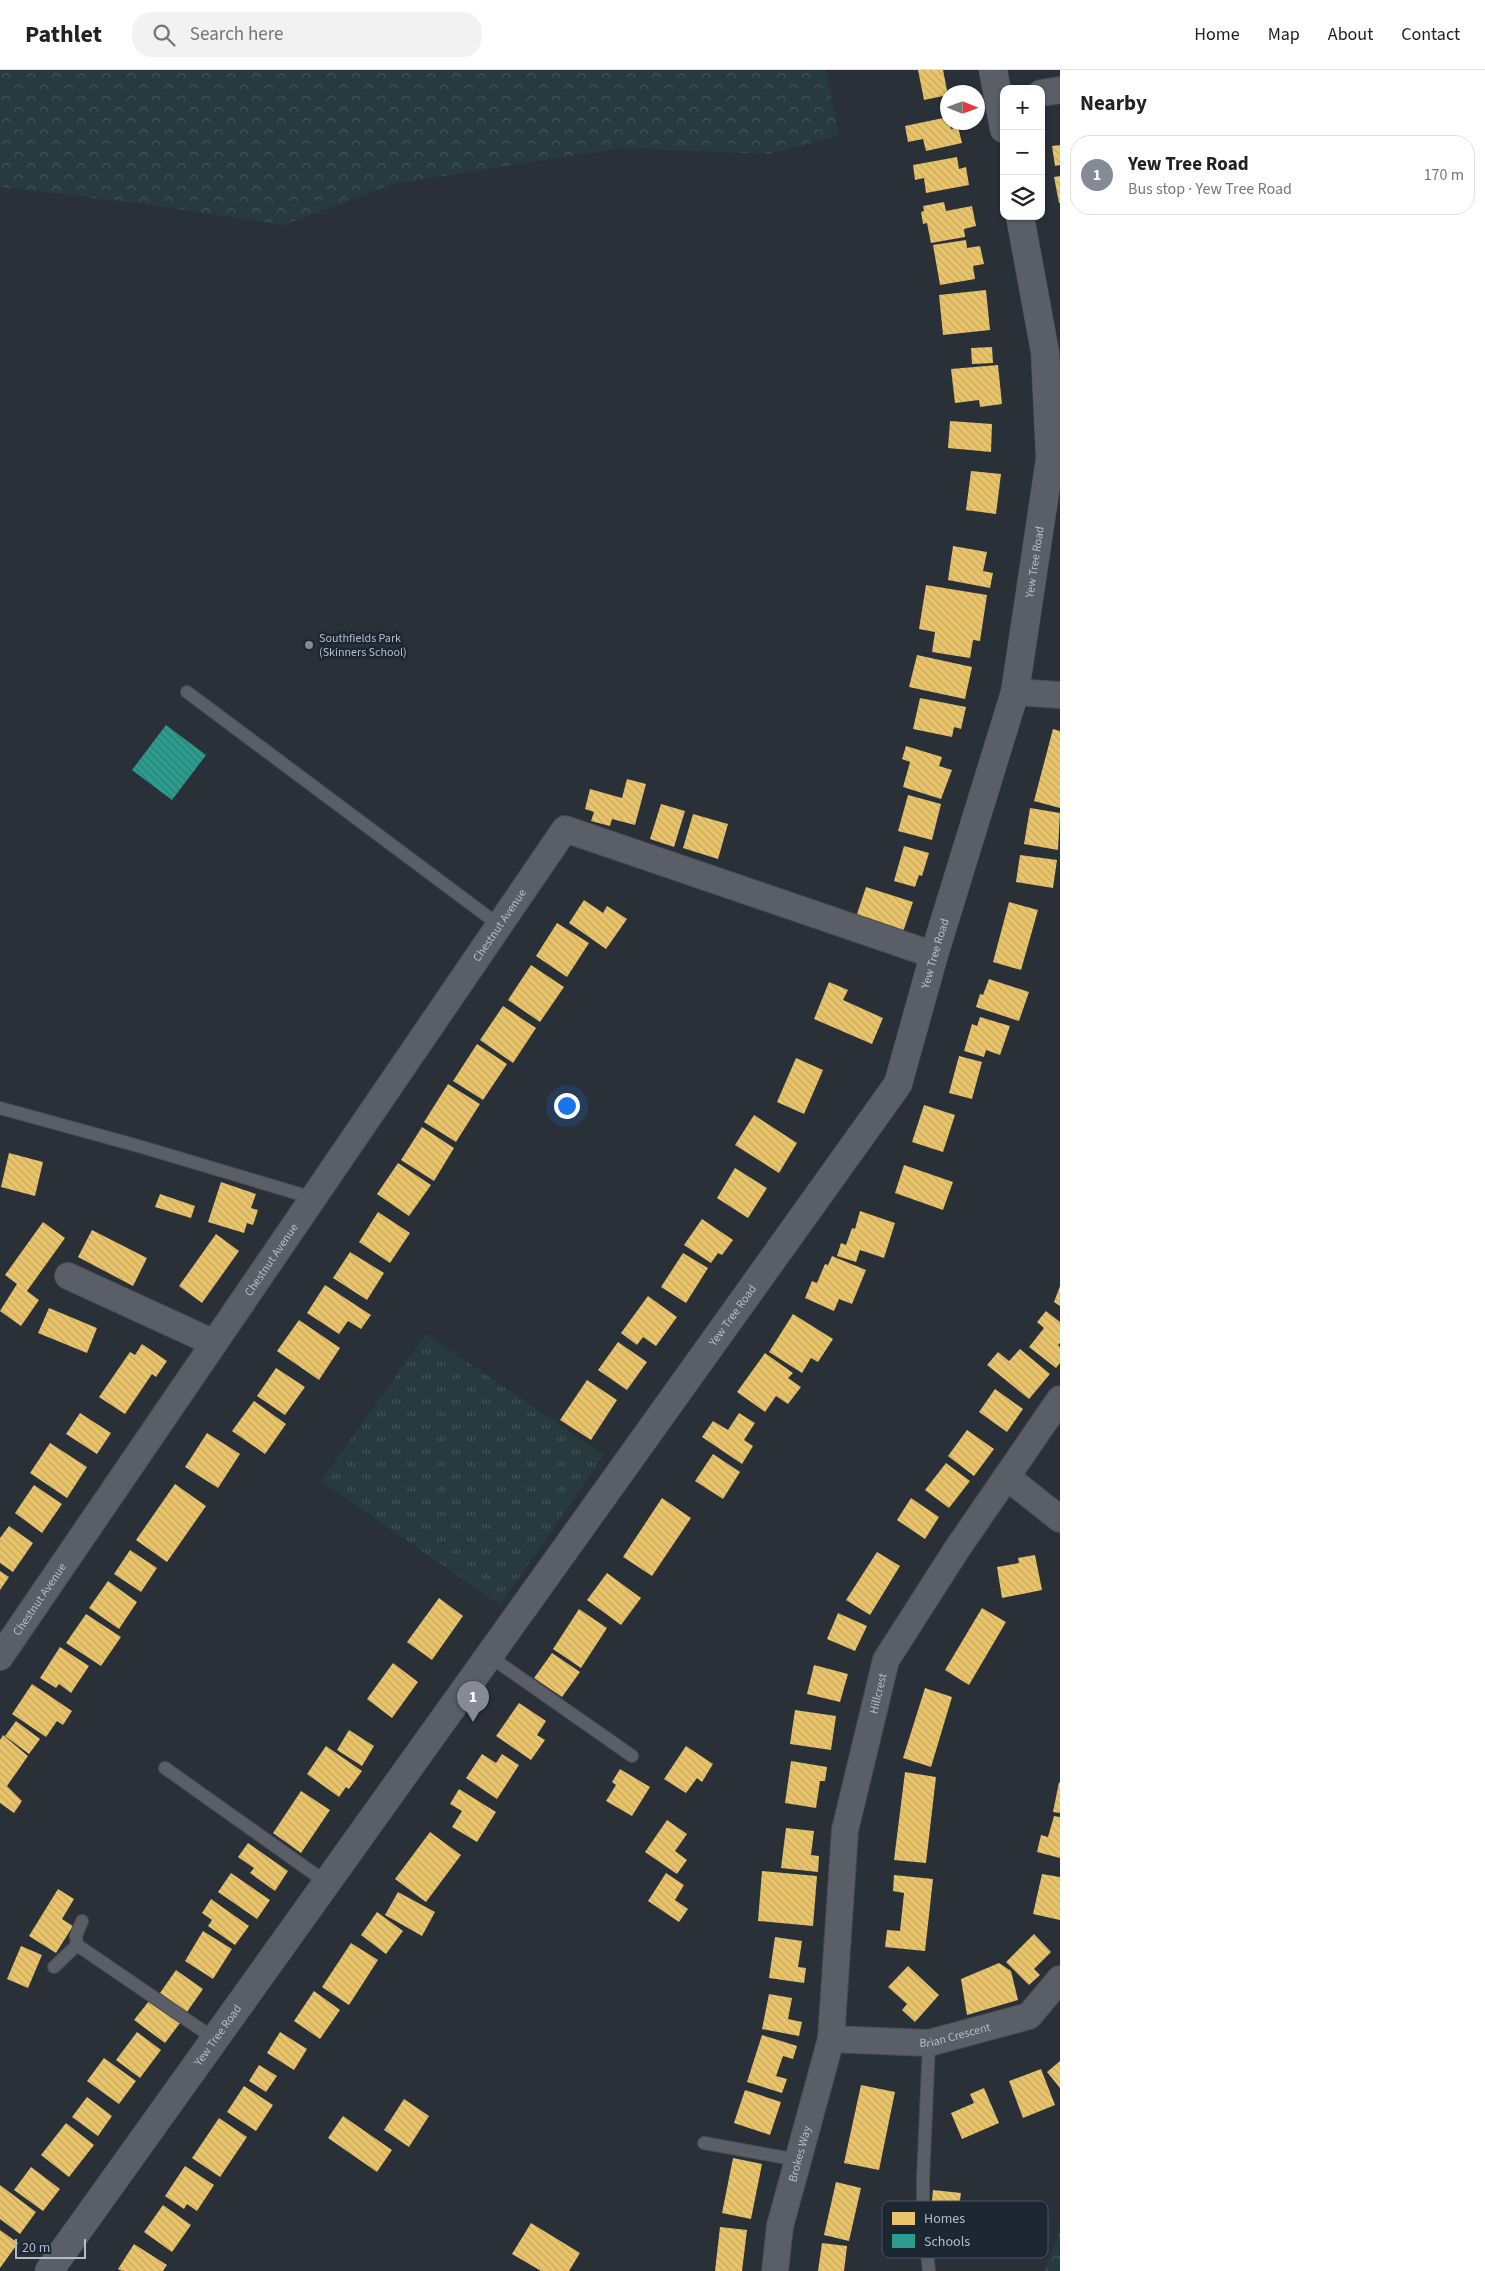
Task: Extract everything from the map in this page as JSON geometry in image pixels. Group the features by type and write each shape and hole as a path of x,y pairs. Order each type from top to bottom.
{"street":[{"path":"993,70 1000,96"},
{"path":"1045,92 1060,90"},
{"name":"Yew Tree Road","path":"49,2271 898,1084 934,955 1015,692 1050,459 1045,352 1021,220"},
{"path":"1015,692 1060,695"},
{"name":"Chestnut Avenue","path":"0,1657 565,829 934,955"},
{"path":"68,1276 214,1343"},
{"name":"Hillcrest","path":"831,2039 845,1830 886,1660 957,1549 1060,1399"},
{"path":"1006,1477 1060,1519"},
{"name":"Brian Crescent","path":"831,2039 929,2043 1029,2016 1060,1979"},
{"name":"Brokes Way","path":"775,2271 780,2226 831,2039"}],"lane":[{"path":"187,692 499,925"},
{"path":"0,1108 142,1147 313,1198"},
{"path":"489,1656 632,1756"},
{"path":"165,1768 327,1883"},
{"path":"82,1921 76,1936 77,1944 215,2039"},
{"path":"54,1967 77,1944"},
{"path":"923,2201 929,2043"},
{"path":"704,2143 798,2160"},
{"path":"928,2258 929,2271"}],"green space":[{"path":"0,70 826,70 839,136 768,154 621,148 393,184 283,225 145,204 0,187"},
{"path":"426,1334 604,1455 500,1605 321,1481"},
{"path":"1060,2230 1060,2271 1044,2271"}],"building: Homes":[{"path":"918,70 943,70 946,85 940,85 940,97 924,100"},
{"path":"940,119 940,130 959,130 962,143 926,151 923,139 908,142 905,126"},
{"path":"1060,145 1060,165 1055,166 1052,146"},
{"path":"957,157 959,169 966,167 969,185 926,193 924,178 915,180 913,165"},
{"path":"1060,176 1060,203 1059,203 1054,177"},
{"path":"944,202 946,211 972,206 976,226 964,229 965,237 931,243 927,223 923,224 921,212 924,211 923,206"},
{"path":"966,240 967,248 980,246 984,264 973,266 975,279 940,285 933,245"},
{"path":"986,290 990,330 943,335 939,295"},
{"path":"992,347 993,363 972,364 971,348"},
{"path":"998,365 1002,404 980,407 979,400 955,403 951,369"},
{"path":"950,421 992,424 991,452 948,448"},
{"path":"971,471 1001,474 996,514 966,510"},
{"path":"953,546 987,552 983,571 993,573 990,588 948,580"},
{"path":"926,585 987,595 980,641 973,640 970,658 932,652 935,632 919,629"},
{"path":"917,655 972,667 965,699 909,687"},
{"path":"920,698 966,707 961,729 954,727 952,737 913,729"},
{"path":"1053,729 1060,731 1060,808 1034,801"},
{"path":"906,746 942,757 939,766 952,770 941,799 903,787 910,762 902,759"},
{"path":"627,779 646,784 635,825 612,819 610,826 591,821 594,812 585,809 590,789 622,798"},
{"path":"908,795 941,804 932,840 898,831"},
{"path":"661,804 685,811 674,847 650,839"},
{"path":"1030,808 1060,813 1058,850 1024,844"},
{"path":"693,814 728,824 718,859 683,848"},
{"path":"904,846 929,853 922,876 919,875 915,887 894,881"},
{"path":"1020,855 1057,860 1053,888 1016,882"},
{"path":"866,887 913,902 900,941 853,926"},
{"path":"584,900 603,913 607,906 627,919 606,949 569,923"},
{"path":"1009,902 1038,910 1021,970 993,962"},
{"path":"557,923 589,943 567,977 536,956"},
{"path":"531,965 564,987 540,1022 508,1000"},
{"path":"989,979 1029,992 1019,1021 976,1007 980,994 983,995"},
{"path":"829,982 848,990 843,1000 883,1018 872,1044 814,1019"},
{"path":"503,1006 536,1028 513,1063 480,1040"},
{"path":"980,1017 1010,1026 1000,1055 986,1050 984,1057 964,1051 972,1024 977,1026"},
{"path":"477,1044 507,1064 483,1100 453,1081"},
{"path":"959,1056 982,1062 972,1099 949,1093"},
{"path":"796,1058 823,1070 804,1114 777,1102"},
{"path":"448,1084 480,1104 456,1142 424,1122"},
{"path":"924,1105 955,1115 943,1152 912,1142"},
{"path":"754,1115 797,1143 779,1173 735,1145"},
{"path":"422,1127 454,1148 434,1181 401,1160"},
{"path":"9,1153 43,1162 35,1196 1,1187"},
{"path":"398,1163 431,1185 409,1216 377,1194"},
{"path":"904,1165 953,1182 943,1210 895,1193"},
{"path":"735,1168 767,1188 748,1218 717,1198"},
{"path":"221,1182 256,1194 251,1208 258,1210 253,1225 247,1223 244,1233 208,1222"},
{"path":"160,1194 195,1206 191,1218 155,1207"},
{"path":"860,1211 895,1223 884,1258 860,1250 856,1262 837,1256 841,1243 846,1245 852,1228 855,1229"},
{"path":"378,1212 410,1233 390,1263 359,1242"},
{"path":"702,1219 733,1240 722,1255 718,1253 711,1263 684,1245"},
{"path":"43,1222 65,1238 27,1291 39,1300 21,1326 0,1311 17,1284 5,1275"},
{"path":"92,1230 147,1258 133,1286 78,1257"},
{"path":"216,1234 239,1251 202,1303 179,1286"},
{"path":"350,1252 384,1273 367,1300 333,1278"},
{"path":"683,1253 708,1268 686,1303 661,1287"},
{"path":"832,1256 866,1270 852,1304 839,1299 834,1311 805,1298 812,1281 817,1283 825,1264 828,1265"},
{"path":"325,1285 371,1315 361,1329 348,1321 339,1334 307,1313"},
{"path":"1060,1286 1060,1306 1054,1302"},
{"path":"648,1296 677,1317 656,1346 643,1337 637,1345 621,1333"},
{"path":"49,1308 97,1328 87,1353 38,1333"},
{"path":"1046,1311 1060,1322 1060,1343 1058,1345 1060,1347 1060,1363 1056,1368 1029,1347 1044,1328 1037,1322"},
{"path":"793,1314 833,1339 818,1362 811,1358 802,1373 769,1352"},
{"path":"299,1320 340,1348 319,1380 277,1351"},
{"path":"618,1342 647,1362 627,1390 598,1370"},
{"path":"142,1344 167,1361 156,1377 152,1374 125,1414 99,1397 130,1352 135,1355"},
{"path":"1020,1349 1050,1374 1029,1399 987,1365 998,1352 1009,1361"},
{"path":"765,1353 793,1373 788,1378 801,1387 788,1404 776,1396 765,1412 737,1392"},
{"path":"276,1368 305,1387 285,1415 257,1396"},
{"path":"587,1380 617,1400 591,1440 560,1420"},
{"path":"995,1389 1023,1409 1007,1432 979,1412"},
{"path":"254,1401 286,1424 265,1454 232,1431"},
{"path":"80,1413 111,1433 97,1454 66,1434"},
{"path":"739,1413 755,1423 744,1440 753,1446 742,1464 702,1437 713,1421 728,1430"},
{"path":"967,1430 994,1449 974,1476 948,1456"},
{"path":"207,1433 240,1454 218,1488 185,1467"},
{"path":"50,1443 87,1467 67,1498 30,1473"},
{"path":"713,1454 740,1472 723,1499 695,1481"},
{"path":"946,1463 970,1481 949,1508 925,1490"},
{"path":"175,1484 206,1506 167,1562 136,1540"},
{"path":"34,1485 62,1504 42,1533 15,1513"},
{"path":"662,1498 691,1518 652,1576 623,1557"},
{"path":"911,1498 939,1517 925,1539 897,1520"},
{"path":"9,1526 33,1543 13,1572 0,1563 0,1538"},
{"path":"130,1550 157,1568 141,1592 114,1574"},
{"path":"877,1552 900,1566 870,1615 846,1600"},
{"path":"1035,1555 1042,1590 1002,1598 997,1567 1019,1563 1018,1558"},
{"path":"0,1571 9,1577 0,1590"},
{"path":"607,1573 641,1598 621,1625 587,1600"},
{"path":"108,1581 137,1602 119,1629 89,1608"},
{"path":"439,1598 463,1616 432,1660 407,1642"},
{"path":"982,1608 1006,1622 969,1685 945,1670"},
{"path":"579,1609 607,1628 581,1668 553,1649"},
{"path":"838,1613 867,1626 855,1651 827,1639"},
{"path":"86,1614 121,1637 101,1666 66,1643"},
{"path":"60,1647 89,1666 71,1693 59,1684 56,1688 40,1678"},
{"path":"552,1653 580,1672 562,1697 534,1678"},
{"path":"393,1663 418,1682 392,1718 367,1699"},
{"path":"814,1665 848,1674 840,1702 807,1694"},
{"path":"32,1684 72,1711 63,1725 57,1721 46,1737 12,1714"},
{"path":"925,1688 952,1697 931,1767 903,1758"},
{"path":"519,1703 546,1721 537,1735 545,1740 531,1760 496,1736"},
{"path":"795,1710 836,1716 831,1750 790,1744"},
{"path":"16,1721 40,1739 29,1754 5,1736"},
{"path":"349,1730 374,1746 362,1766 337,1750"},
{"path":"3,1735 28,1756 7,1786 22,1801 14,1813 0,1803 0,1740"},
{"path":"326,1746 362,1771 349,1789 346,1787 339,1797 307,1774"},
{"path":"686,1746 713,1764 702,1782 697,1778 686,1793 664,1779"},
{"path":"482,1754 496,1763 502,1754 519,1765 497,1799 466,1778"},
{"path":"791,1761 827,1767 825,1781 820,1781 816,1808 785,1803"},
{"path":"620,1769 650,1787 632,1816 606,1801 616,1785 612,1782"},
{"path":"905,1772 936,1777 926,1863 894,1860"},
{"path":"1060,1783 1060,1813 1053,1812"},
{"path":"459,1789 496,1812 477,1842 452,1827 462,1811 450,1804"},
{"path":"301,1791 330,1810 301,1853 273,1833"},
{"path":"1054,1816 1060,1817 1060,1858 1037,1852 1041,1835 1048,1837"},
{"path":"667,1820 687,1834 675,1851 687,1860 677,1874 645,1852"},
{"path":"786,1828 814,1831 811,1855 819,1856 818,1872 781,1868"},
{"path":"430,1832 461,1855 426,1902 395,1879"},
{"path":"248,1843 288,1871 275,1891 250,1873 254,1868 238,1857"},
{"path":"762,1871 817,1876 813,1926 758,1921"},
{"path":"231,1873 270,1900 257,1919 218,1892"},
{"path":"666,1873 684,1885 675,1900 688,1909 679,1922 648,1901"},
{"path":"1042,1874 1060,1877 1060,1920 1033,1914"},
{"path":"894,1875 933,1879 925,1951 885,1947 887,1930 900,1931 904,1893 893,1891"},
{"path":"58,1889 74,1899 62,1919 73,1926 56,1953 29,1936"},
{"path":"398,1892 435,1912 422,1936 385,1915"},
{"path":"211,1899 249,1926 235,1945 208,1926 212,1920 202,1913"},
{"path":"377,1912 403,1931 386,1954 361,1935"},
{"path":"203,1931 232,1949 213,1979 185,1961"},
{"path":"1034,1934 1051,1952 1034,1969 1040,1975 1029,1985 1006,1962"},
{"path":"775,1937 802,1941 798,1967 806,1968 804,1983 769,1978"},
{"path":"351,1943 378,1960 349,2005 322,1987"},
{"path":"21,1946 42,1955 28,1988 7,1979"},
{"path":"999,1963 1011,1971 1018,2000 967,2015 961,1979"},
{"path":"908,1966 939,1995 915,2022 902,2010 907,2004 888,1987"},
{"path":"176,1970 203,1989 187,2012 160,1993"},
{"path":"314,1991 340,2010 320,2039 294,2021"},
{"path":"769,1994 792,1998 788,2019 802,2022 799,2036 762,2029"},
{"path":"149,2001 180,2023 165,2043 134,2020"},
{"path":"137,2032 161,2050 140,2078 116,2060"},
{"path":"280,2032 307,2049 294,2070 267,2053"},
{"path":"762,2035 797,2046 793,2059 783,2056 776,2076 787,2079 782,2093 747,2082"},
{"path":"104,2058 136,2081 119,2104 87,2081"},
{"path":"1060,2061 1060,2088 1047,2072"},
{"path":"259,2065 277,2076 266,2092 249,2081"},
{"path":"1041,2069 1055,2105 1023,2118 1009,2081"},
{"path":"861,2085 895,2092 879,2170 844,2163"},
{"path":"244,2086 273,2105 256,2131 227,2112"},
{"path":"984,2088 999,2123 962,2139 951,2113 974,2103 970,2094"},
{"path":"745,2090 781,2102 770,2135 734,2123"},
{"path":"87,2097 112,2116 98,2136 72,2117"},
{"path":"404,2099 429,2116 409,2147 384,2130"},
{"path":"343,2116 392,2150 377,2172 328,2138"},
{"path":"219,2118 247,2137 220,2177 192,2158"},
{"path":"66,2123 94,2145 69,2177 41,2155"},
{"path":"733,2158 762,2164 751,2219 722,2213"},
{"path":"185,2166 214,2185 197,2211 187,2204 184,2209 165,2196"},
{"path":"31,2167 60,2189 43,2211 14,2190"},
{"path":"836,2182 861,2188 849,2241 824,2235"},
{"path":"0,2185 36,2212 20,2234 0,2219"},
{"path":"933,2190 961,2193 960,2201 932,2201"},
{"path":"163,2205 191,2225 172,2252 144,2232"},
{"path":"531,2223 580,2253 569,2271 541,2271 512,2254"},
{"path":"720,2227 747,2230 742,2271 715,2271"},
{"path":"0,2230 18,2243 0,2268"},
{"path":"822,2243 847,2246 844,2271 818,2271"},
{"path":"134,2244 167,2265 163,2271 122,2271 118,2269"}],"building: Schools":[{"path":"166,725 206,755 172,800 132,770"}],"place":[{"name":"Southfields Park (Skinners School)","path":"309,645"},
{"name":"Yew Tree Road","path":"473,1722"}]}
